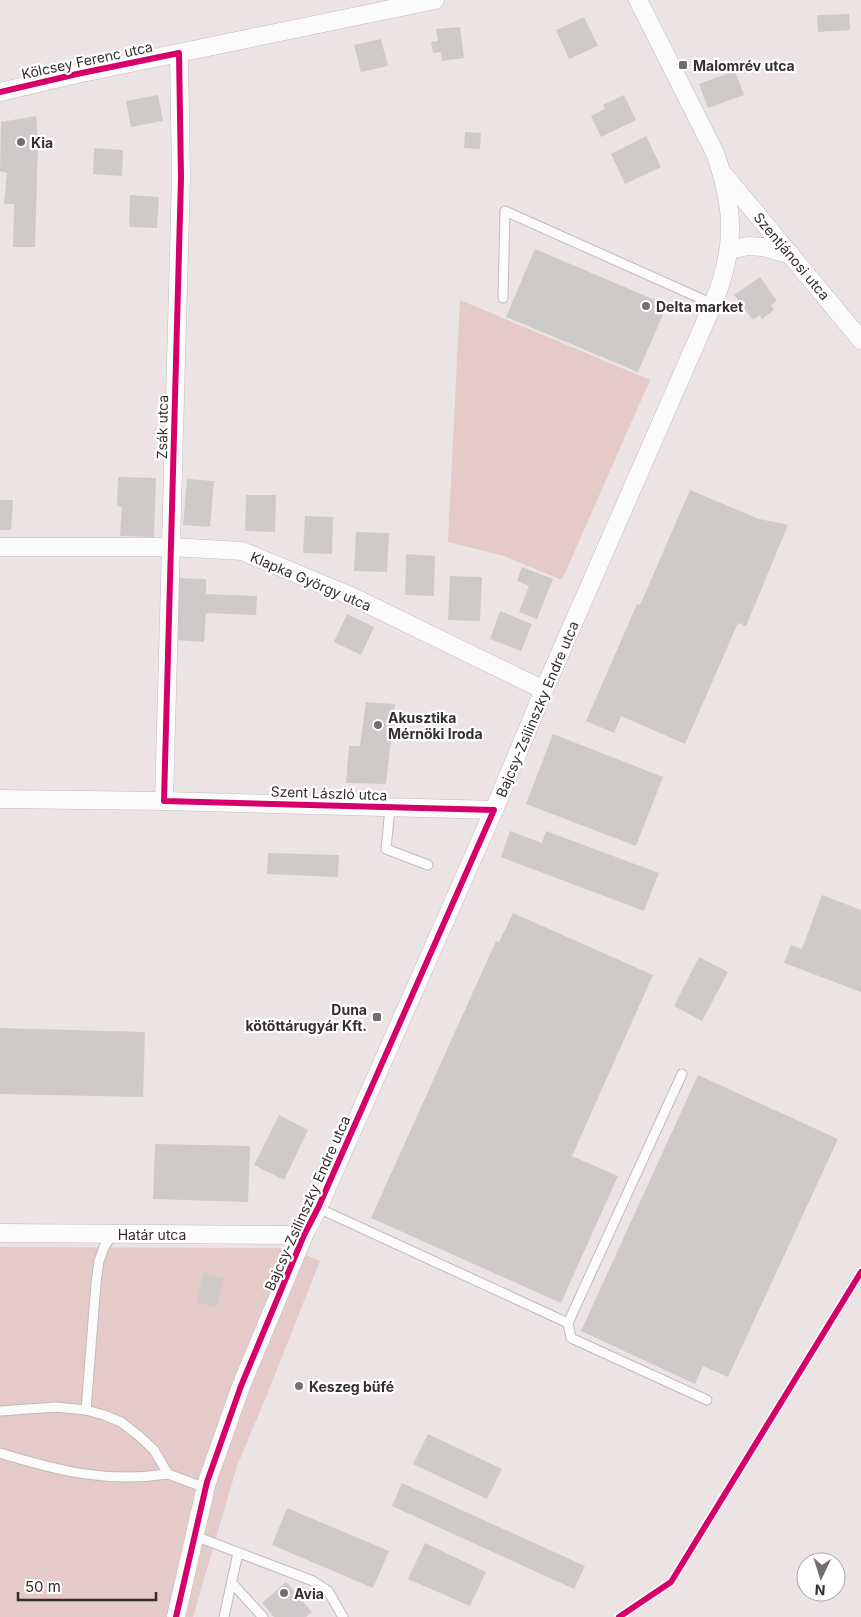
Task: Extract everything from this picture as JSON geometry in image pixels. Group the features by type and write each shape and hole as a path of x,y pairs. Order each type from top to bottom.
{"street":[{"name":"Kölcsey Ferenc utca","path":"0,92 77,74 435,0"},
{"name":"Bajcsy-Zsilinszky Endre utca","path":"176,1617 206,1488 241,1386 304,1235 318,1208 494,810 544,690 713,304 725,271 731,229 722,173 715,153 638,0"},
{"name":"Zsák utca","path":"164,801 181,178 179,54"},
{"name":"Szentjánosi utca","path":"722,173 861,340"},
{"path":"729,250 748,246 763,247 792,256"},
{"name":"Klapka György utca","path":"0,547 171,547 242,551 353,598 544,690"},
{"name":"Szent László utca","path":"0,799 164,801 494,810"},
{"name":"Határ utca","path":"0,1233 304,1235"}],"lane":[{"path":"503,298 504,211 713,304"},
{"path":"390,808 386,849 428,865"},
{"path":"682,1074 568,1323 571,1338 707,1400"},
{"path":"318,1208 568,1323"},
{"path":"86,1410 99,1261 104,1247 113,1234"},
{"path":"0,1411 56,1407 86,1410 122,1422 154,1450 168,1474"},
{"path":"0,1454 78,1474 149,1477 168,1474 206,1488"},
{"path":"195,1536 321,1586 328,1591 343,1617"},
{"path":"224,1617 238,1552"},
{"path":"232,1582 263,1617"}],"shaded area":[{"path":"460,300 650,380 562,580 504,556 448,542"},
{"path":"0,1247 289,1248 320,1261 237,1466 193,1617 0,1617"}],"building":[{"path":"849,14 850,30 818,32 817,15"},
{"path":"584,17 598,46 569,59 556,30"},
{"path":"460,27 464,58 442,61 441,52 433,53 431,42 438,41 436,29"},
{"path":"381,39 388,66 361,72 354,45"},
{"path":"735,71 744,95 708,108 699,84"},
{"path":"158,95 163,121 131,127 126,101"},
{"path":"624,95 636,120 601,137 591,116 605,109 603,105"},
{"path":"36,116 38,142 35,247 13,247 14,204 4,204 7,173 0,171 1,122"},
{"path":"465,132 481,133 480,149 464,148"},
{"path":"646,136 661,167 625,184 611,154"},
{"path":"94,148 123,150 122,176 93,174"},
{"path":"130,195 159,197 157,228 129,227"},
{"path":"535,249 667,305 638,372 506,317"},
{"path":"760,277 777,301 771,305 774,310 762,319 760,315 753,320 734,295"},
{"path":"118,477 156,478 154,537 120,536 122,507 117,506"},
{"path":"187,479 214,481 210,527 183,525"},
{"path":"690,490 759,519 788,525 746,626 738,623 685,744 621,716 614,733 586,721 637,604 640,605"},
{"path":"246,495 276,495 275,532 245,531"},
{"path":"0,500 13,500 11,530 0,530"},
{"path":"305,516 333,517 332,554 303,553"},
{"path":"356,532 389,533 387,572 354,571"},
{"path":"406,554 435,556 434,596 405,595"},
{"path":"522,567 553,579 537,619 519,612 529,586 517,581"},
{"path":"450,576 482,577 480,621 448,620"},
{"path":"178,578 206,579 206,594 257,596 256,615 206,613 204,642 175,640"},
{"path":"500,611 532,624 521,651 490,639"},
{"path":"347,614 374,627 361,655 334,642"},
{"name":"Akusztika Mérnöki Iroda","path":"366,702 395,704 386,784 346,783 349,746 360,746"},
{"path":"553,734 663,777 636,846 526,804"},
{"path":"510,831 542,843 546,831 659,873 644,911 501,857"},
{"path":"268,853 339,855 338,877 267,874"},
{"path":"822,895 861,910 861,992 784,963 791,945 802,949"},
{"path":"513,913 653,975 572,1156 618,1176 561,1303 371,1218 496,941 499,942"},
{"path":"699,957 728,972 702,1021 674,1006"},
{"path":"0,1028 145,1032 143,1097 0,1094"},
{"path":"698,1075 838,1139 728,1377 703,1366 695,1384 581,1331"},
{"path":"279,1115 308,1130 284,1180 254,1165"},
{"path":"155,1144 250,1146 248,1202 153,1199"},
{"path":"204,1273 224,1279 216,1307 196,1302"},
{"path":"428,1434 502,1469 487,1499 413,1464"},
{"path":"402,1483 585,1566 574,1589 392,1506"},
{"path":"287,1508 389,1551 373,1588 272,1545"},
{"path":"425,1543 486,1572 470,1606 408,1579"},
{"name":"Avia","path":"286,1582 312,1612 306,1617 274,1617 262,1603"}],"cycle path":[{"path":"0,92 179,53 181,178 164,801 494,810 318,1208 304,1235 241,1386 207,1482 176,1617"},
{"path":"619,1617 671,1582 861,1272"}],"place":[{"name":"Malomrév utca","path":"683,65"},
{"name":"Kia","path":"21,142"},
{"name":"Delta market","path":"646,306"},
{"name":"Akusztika Mérnöki Iroda","path":"378,725"},
{"name":"Duna kötöttárugyár Kft.","path":"377,1017"},
{"name":"Keszeg büfé","path":"299,1386"},
{"name":"Avia","path":"284,1593"}]}
